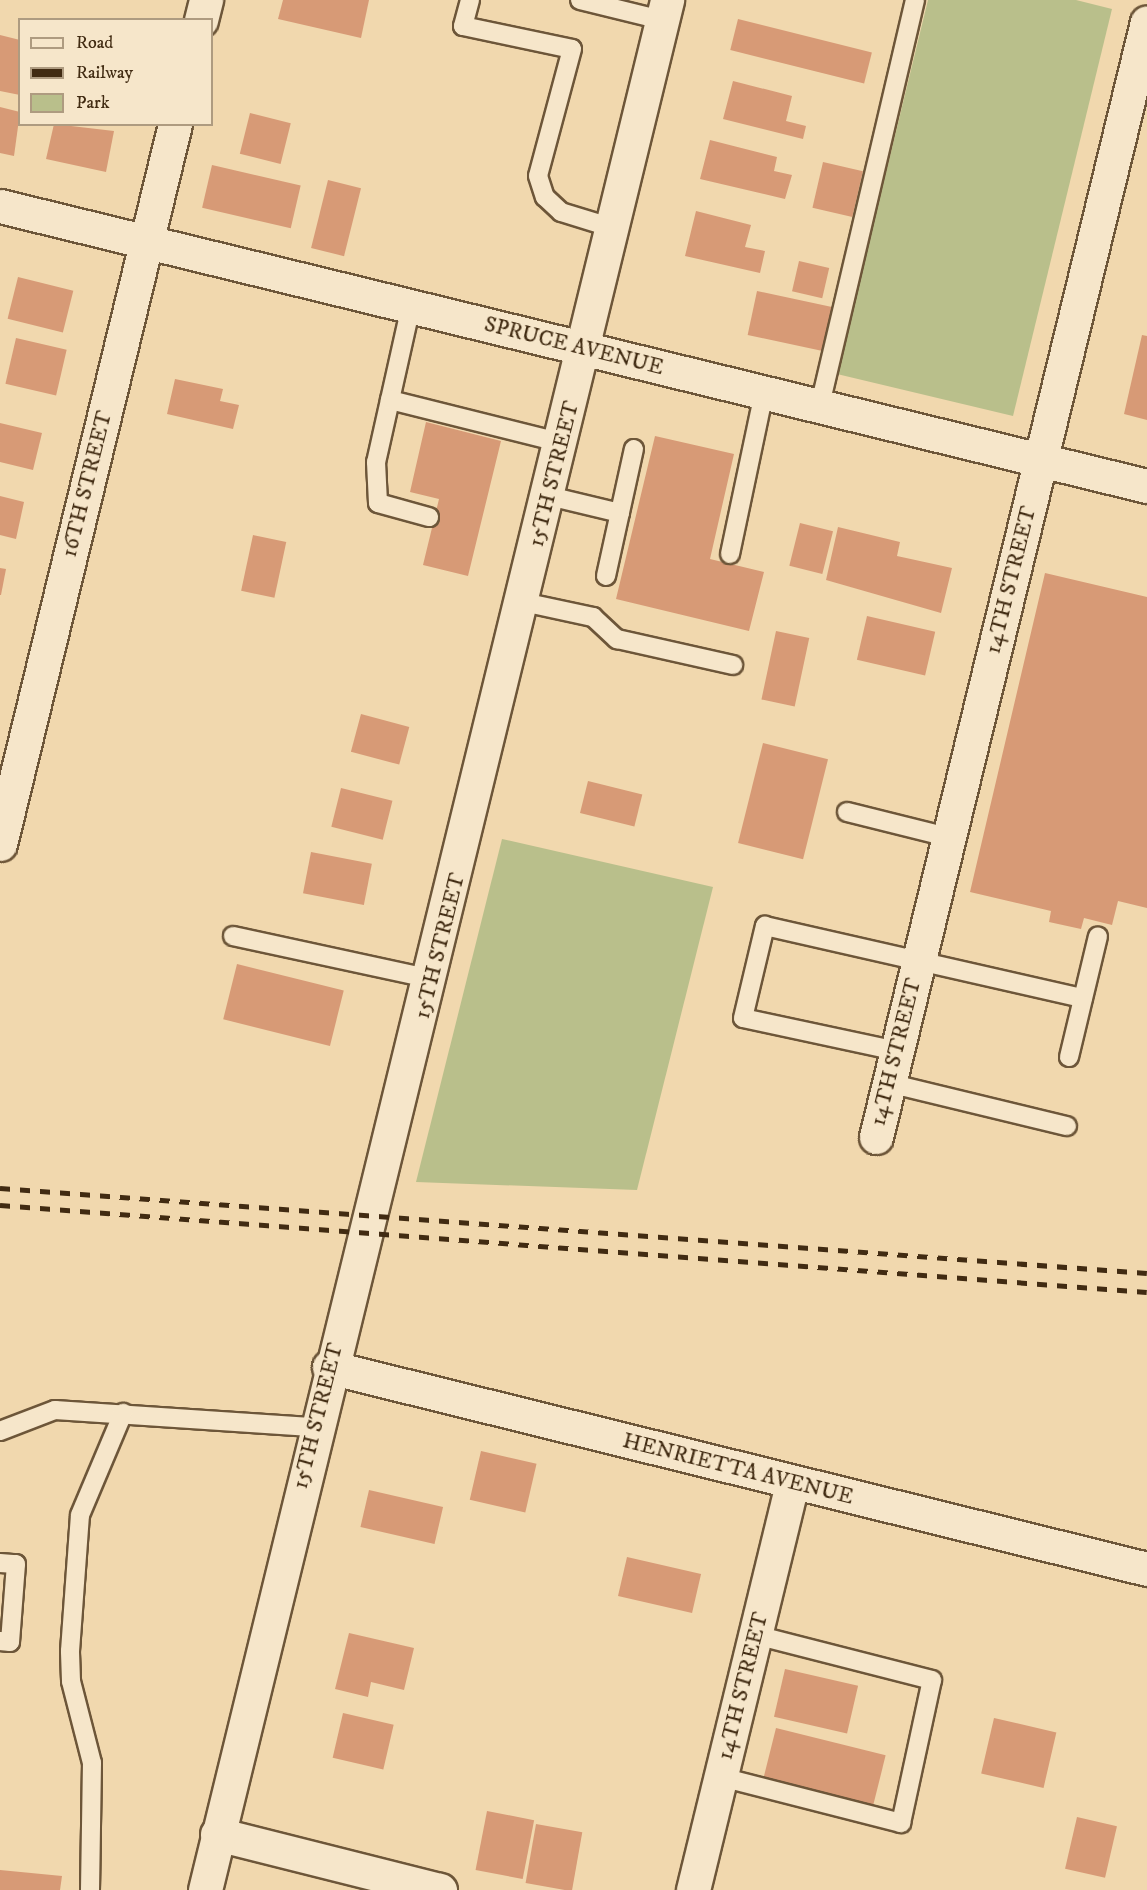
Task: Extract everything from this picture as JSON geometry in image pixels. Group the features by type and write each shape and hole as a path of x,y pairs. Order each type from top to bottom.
{"street":[{"path":"202,18 206,0"},
{"name":"15TH STREET","path":"205,1890 314,1427 329,1366 370,1230 562,444 665,10"},
{"name":"14TH STREET","path":"876,1137 1147,22"},
{"name":"16TH STREET","path":"0,844 175,126"},
{"name":"SPRUCE AVENUE","path":"0,206 1147,486"},
{"name":"HENRIETTA AVENUE","path":"329,1366 792,1483 1147,1569"},
{"name":"14TH STREET","path":"693,1890 792,1483"},
{"path":"217,1834 440,1890"}],"lane":[{"path":"470,0 464,26 572,49 538,176 545,197 561,212 614,228"},
{"path":"580,0 665,10"},
{"path":"820,405 915,0"},
{"path":"411,306 376,462 378,503 429,517"},
{"path":"730,554 764,392"},
{"path":"390,400 562,444"},
{"path":"606,576 634,449"},
{"path":"549,496 620,513"},
{"path":"523,602 593,617 617,639 733,665"},
{"path":"847,812 948,837"},
{"path":"897,1051 743,1018 765,926 919,959 1083,998"},
{"path":"233,936 432,979"},
{"path":"1069,1057 1098,936"},
{"path":"889,1083 1067,1126"},
{"path":"0,1431 55,1410 314,1427"},
{"path":"90,1890 92,1763 70,1651 80,1515 123,1413"},
{"path":"0,1563 16,1564 10,1642 0,1641"},
{"path":"721,1777 901,1823 932,1680 755,1635"}],"green space":[{"path":"928,0 1076,0 1112,9 1013,416 837,374"},
{"path":"502,839 713,887 637,1190 416,1182"}],"building":[{"path":"283,0 369,0 361,38 278,19"},
{"path":"738,19 872,52 864,83 730,50"},
{"path":"0,35 18,40 18,95 0,91"},
{"path":"733,81 792,96 786,121 806,126 803,139 723,119"},
{"path":"0,107 18,112 18,126 14,156 0,153"},
{"path":"250,113 291,123 281,164 240,154"},
{"path":"54,126 114,131 106,172 46,159"},
{"path":"710,140 777,157 774,171 792,175 785,199 700,179"},
{"path":"823,162 863,171 852,217 812,208"},
{"path":"212,165 301,185 291,228 202,208"},
{"path":"328,180 361,188 344,256 311,248"},
{"path":"696,211 751,225 745,247 765,251 760,273 685,256"},
{"path":"799,261 829,268 822,298 792,291"},
{"path":"18,277 73,291 63,333 8,319"},
{"path":"757,291 834,307 825,351 748,335"},
{"path":"1142,335 1147,336 1147,420 1124,414"},
{"path":"16,338 67,350 56,395 5,384"},
{"path":"175,379 223,389 220,401 239,405 233,429 167,414"},
{"path":"426,422 501,441 468,576 423,565 439,499 410,492"},
{"path":"0,423 42,433 33,470 0,462"},
{"path":"655,436 734,454 710,559 764,572 749,631 616,599"},
{"path":"0,496 24,502 16,539 0,535"},
{"path":"800,523 833,531 822,574 789,566"},
{"path":"838,527 900,542 897,556 952,568 941,613 826,580"},
{"path":"253,535 286,542 274,598 241,591"},
{"path":"0,568 6,569 1,595 0,595"},
{"path":"1045,573 1147,597 1147,908 1118,901 1112,925 1084,918 1081,929 1049,922 1051,911 970,892"},
{"path":"867,616 935,632 925,676 857,660"},
{"path":"776,631 809,638 795,707 761,699"},
{"path":"361,714 409,727 399,765 351,752"},
{"path":"763,743 828,759 803,859 738,843"},
{"path":"588,781 642,795 634,827 580,813"},
{"path":"341,788 392,801 383,840 331,827"},
{"path":"311,852 372,864 364,905 303,893"},
{"path":"237,964 344,991 330,1046 223,1019"},
{"path":"481,1451 537,1464 525,1513 470,1500"},
{"path":"369,1490 443,1507 435,1544 360,1527"},
{"path":"627,1557 701,1574 692,1613 618,1596"},
{"path":"349,1633 414,1648 404,1690 371,1682 368,1697 335,1689"},
{"path":"785,1669 858,1686 847,1734 774,1717"},
{"path":"343,1713 394,1725 383,1770 333,1758"},
{"path":"994,1718 1056,1732 1044,1788 981,1774"},
{"path":"776,1728 886,1755 873,1808 763,1780"},
{"path":"487,1811 534,1820 523,1879 476,1870"},
{"path":"1077,1817 1117,1826 1105,1878 1065,1869"},
{"path":"536,1824 582,1832 572,1890 526,1883"},
{"path":"0,1870 62,1876 60,1890 0,1890"}],"railway":[{"path":"0,1188 1147,1273"},
{"path":"0,1205 1147,1292"}]}
